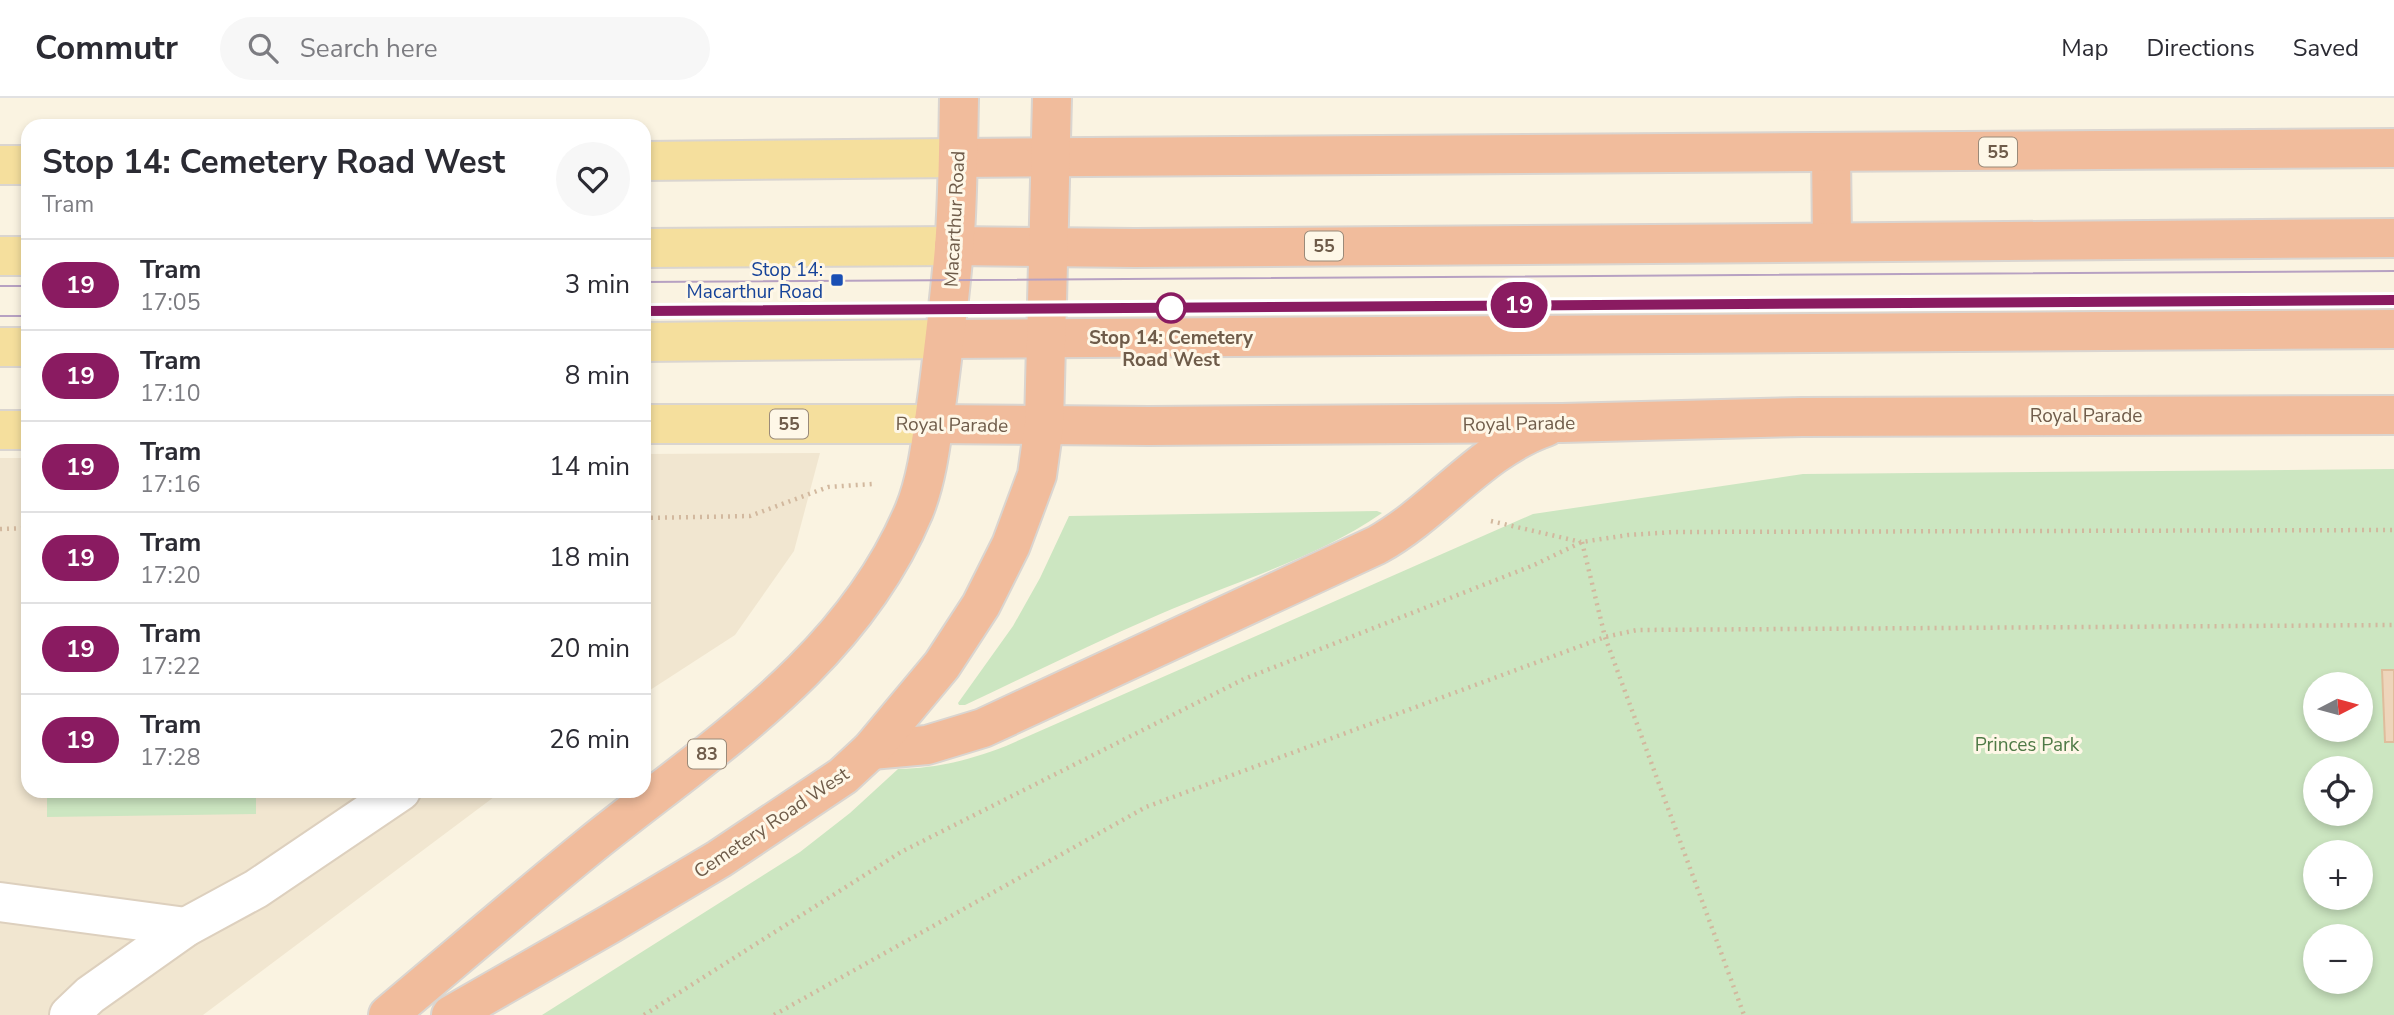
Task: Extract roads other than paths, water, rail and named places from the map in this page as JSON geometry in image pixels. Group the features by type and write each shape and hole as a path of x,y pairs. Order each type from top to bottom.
{"highway":[{"name":"Macarthur Road","path":"945,339 954,246 959,98"},
{"path":"1047,338 1052,98"},
{"name":"55","path":"958,158 2394,148"},
{"path":"1831,152 1832,241"},
{"name":"55","path":"954,246 1049,248 2394,238"},
{"path":"945,339 2394,329"},
{"name":"Cemetery Road West","path":"451,1015 719,859 833,783 871,750 942,665 981,605 1011,545 1037,475 1044,425 1047,338"},
{"name":"83","path":"651,797 751,718 820,656 883,573 913,512 924,482 945,339"},
{"name":"Royal Parade","path":"933,424 1562,423 1802,416 2394,415"},
{"path":"871,750 927,745 983,728 1377,545 1407,527 1504,447 1527,434 1562,423"},
{"name":"83","path":"388,1015 650,798"}],"main road":[{"name":"55","path":"651,161 958,158"},
{"path":"0,165 21,165"},
{"name":"55","path":"651,248 954,246"},
{"path":"0,256 21,256"},
{"path":"651,342 945,339"},
{"path":"0,347 21,347"},
{"name":"Royal Parade","path":"651,424 933,424"},
{"path":"0,430 21,429"}],"lane":[{"path":"69,1015 90,995 186,927 256,889 391,798"},
{"path":"0,902 186,927"}],"tram line":[{"path":"651,282 2394,271"},
{"path":"0,286 21,286"},
{"path":"651,311 2394,300"},
{"name":"19","path":"651,311 2394,300"},
{"path":"0,316 21,316"}],"place":[{"name":"Stop 14: Macarthur Road","path":"837,280"},
{"name":"Stop 14: Cemetery Road West","path":"1171,308"}],"park label":[{"name":"Princes Park","path":"2027,744"}]}
